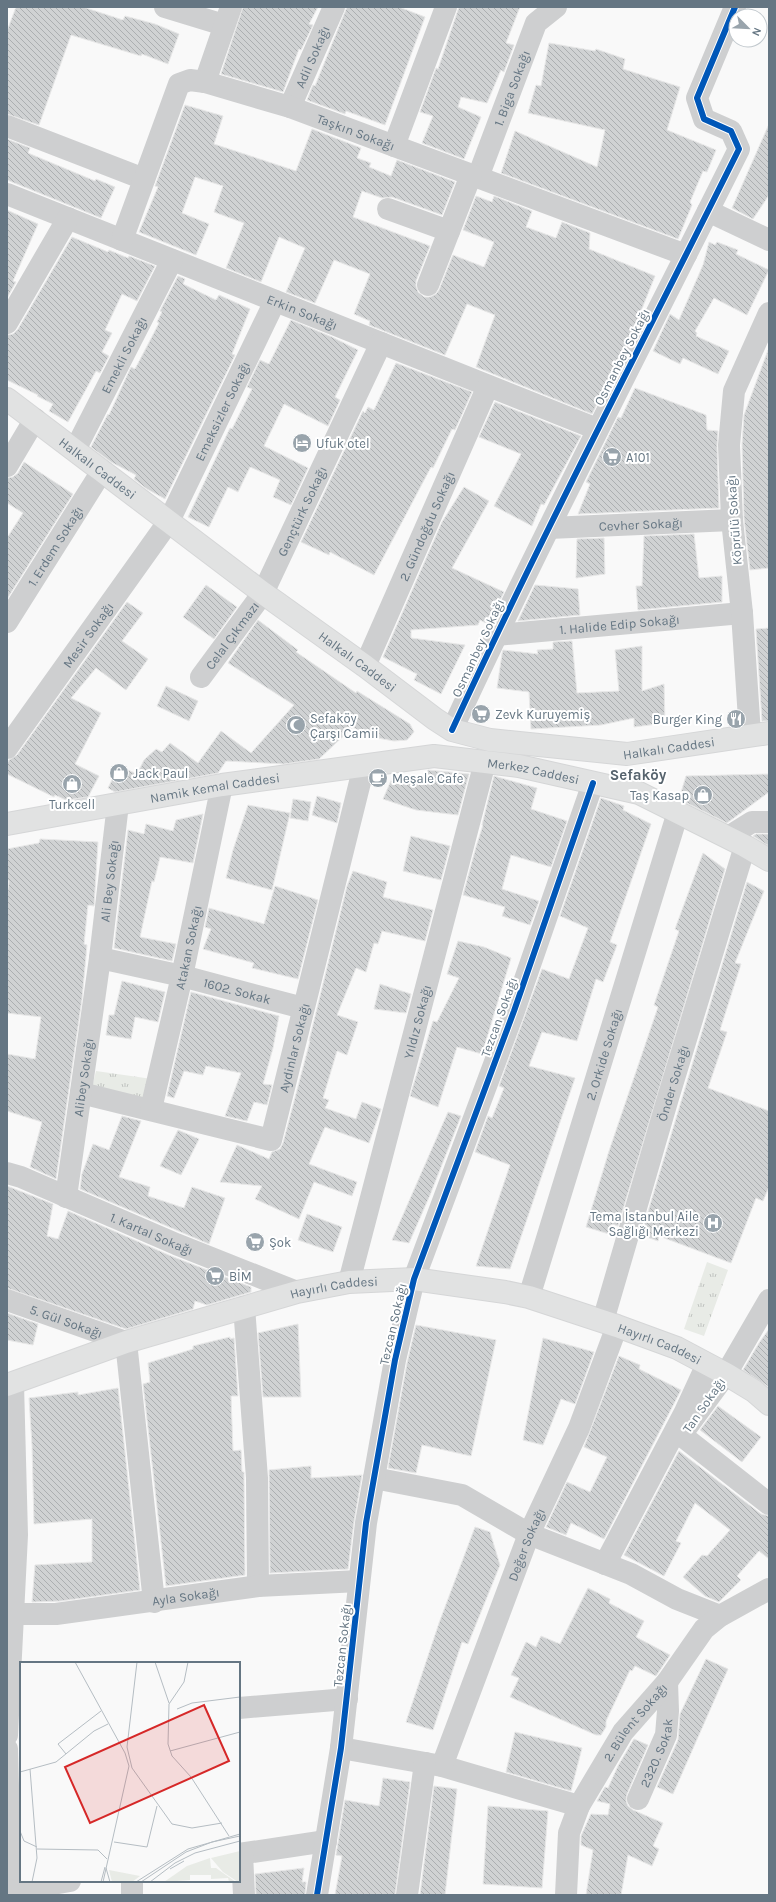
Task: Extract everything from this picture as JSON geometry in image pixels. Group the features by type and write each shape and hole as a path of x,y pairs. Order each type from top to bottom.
{"main road":[{"name":"Halkalı Caddesi","path":"7,399 263,593 443,724 490,740 627,754 759,733"},
{"path":"424,757 433,745 436,735 443,724"},
{"name":"Merkez Caddesi","path":"424,757 434,756 519,766 639,793 737,842 769,860"},
{"name":"Namik Kemal Caddesi","path":"7,824 222,786 424,757"},
{"name":"Hayırlı Caddesi","path":"10,1385 126,1342 297,1292 349,1282 414,1279 505,1292 529,1297 610,1323 677,1348 754,1391 769,1404"}],"street":[{"path":"165,7 228,16 205,82"},
{"name":"Adil Sokağı","path":"290,107 334,7"},
{"path":"394,146 446,7"},
{"name":"1. Biga Sokağı","path":"428,284 449,231 475,176 536,23 556,7"},
{"name":"Osmanbey Sokağı","path":"443,724 496,635 597,429 739,149 731,132 704,119 697,98 735,7"},
{"name":"Taşkın Sokağı","path":"122,240 179,84 190,80 205,82 290,107 686,255"},
{"path":"7,126 144,179"},
{"name":"Erkin Sokağı","path":"7,194 597,429"},
{"path":"388,209 449,231"},
{"path":"708,211 769,240"},
{"path":"7,323 68,218"},
{"name":"Emekli Sokağı","path":"75,450 172,260"},
{"name":"Emeksizler Sokağı","path":"169,521 275,301"},
{"name":"Köprülü Sokağı","path":"759,733 742,613 732,520 729,445 734,391 769,313"},
{"name":"Gençtürk Sokağı","path":"263,593 381,343"},
{"name":"2. Gündoğdu Sokağı","path":"365,666 488,386"},
{"path":"7,466 35,420"},
{"name":"1. Erdem Sokağı","path":"7,622 102,471"},
{"name":"Cevher Sokağı","path":"549,528 732,520"},
{"name":"Mesir Sokağı","path":"7,748 169,521"},
{"name":"Celal Çıkmazı","path":"201,677 263,593"},
{"name":"1. Halide Edip Sokağı","path":"496,635 742,613"},
{"name":"Yıldız Sokağı","path":"349,1282 485,762"},
{"name":"Aydinlar Sokağı","path":"81,1093 151,1109 271,1140 364,766"},
{"name":"Tezcan Sokağı","path":"317,1895 341,1748 366,1523 395,1360 414,1279 514,1011 593,783"},
{"name":"Atakan Sokağı","path":"151,1109 182,976 222,786"},
{"name":"Ali Bey Sokağı","path":"100,958 118,804"},
{"name":"2. Orkide Sokağı","path":"529,1297 678,812"},
{"path":"737,842 752,822 769,822"},
{"name":"Önder Sokağı","path":"610,1323 670,1091 737,842"},
{"name":"1602. Sokak","path":"100,958 182,976 303,1008"},
{"name":"Alibey Sokağı","path":"66,1197 100,958"},
{"name":"1. Kartal Sokağı","path":"7,1173 21,1177 176,1244 297,1292"},
{"name":"5. Gül Sokağı","path":"7,1300 126,1342"},
{"name":"Tan Sokağı","path":"769,1300 726,1374 681,1435 769,1504"},
{"path":"244,1307 257,1478 258,1586"},
{"name":"Değer Sokağı","path":"408,1895 434,1764 529,1538 529,1534 579,1428 610,1323"},
{"path":"126,1342 154,1602"},
{"path":"605,1564 684,1414 707,1364"},
{"path":"7,1735 17,1535 10,1385"},
{"path":"374,1478 462,1495 529,1534 631,1574 678,1599 720,1616"},
{"name":"Ayla Sokağı","path":"12,1614 56,1614 154,1602 258,1586 360,1581"},
{"name":"2. Bülent Sokağı","path":"566,1895 568,1833 579,1806 623,1732 667,1682 704,1629 720,1616 769,1589"},
{"name":"2320. Sokak","path":"638,1799 666,1735 668,1711 667,1682"},
{"path":"240,1708 347,1699"},
{"path":"7,1740 20,1739"},
{"path":"341,1748 434,1764 579,1806"},
{"path":"7,1749 10,1893 65,1882"},
{"path":"244,1895 240,1854 326,1841"},
{"path":"132,1882 132,1895"}],"green space":[{"path":"96,1071 152,1079 148,1102 91,1091"},
{"path":"707,1262 728,1270 704,1336 684,1329"}],"building":[{"path":"16,7 83,7 123,20 125,16 155,24 179,34 168,64 142,54 141,56 71,35 39,125 7,114 7,31"},
{"path":"243,7 318,7 309,24 313,25 301,50 299,49 283,92 221,74"},
{"path":"347,7 399,7 425,17 385,125 346,111 345,114 307,100 313,85 315,86"},
{"path":"459,7 520,7 506,43 514,45 504,72 501,70 487,103 461,97 458,107 481,117 464,159 422,143 433,116 420,112 436,68 438,69"},
{"path":"549,43 595,51 596,49 625,59 623,69 680,87 667,130 716,150 707,172 703,171 690,202 692,205 678,239 501,173 515,131 597,167 605,130 528,113 536,85 541,86"},
{"path":"185,105 223,116 214,144 296,171 312,129 361,148 357,158 371,163 369,167 391,176 397,160 455,182 442,215 392,197 382,198 362,191 353,217 430,246 416,281 418,292 424,297 430,297 436,294 439,290 453,255 484,267 494,242 463,230 476,196 492,202 494,196 532,211 526,227 556,238 562,222 590,233 589,249 655,276 629,341 592,414 476,367 495,315 467,304 445,355 369,325 370,321 354,314 370,274 334,260 315,303 286,292 305,248 279,237 261,282 226,268 244,223 214,212 223,186 195,177 182,213 209,224 196,255 139,232 158,187 155,186"},
{"path":"769,124 769,195 753,219 732,208"},
{"path":"7,139 30,148 28,153 95,181 96,179 115,187 101,218 7,180"},
{"path":"7,210 38,224 13,281 16,282 7,298"},
{"path":"72,237 108,252 109,250 128,258 129,256 155,266 137,301 122,294 105,330 112,333 102,352 109,356 100,373 96,371 68,422 49,411 53,404 7,380 7,335 13,334 18,329"},
{"path":"709,242 715,245 717,242 738,250 736,254 769,270 747,315 714,298 695,331 697,333 696,336 729,351 718,374 683,358 680,364 653,351 670,314 679,320 703,265"},
{"path":"178,276 185,279 183,284 216,300 219,295 250,309 232,354 235,355 165,499 147,489 134,479 136,475 111,462 91,447 108,414 109,415 131,367 135,369 159,323 157,322 162,312 160,311"},
{"path":"291,320 332,337 358,350 335,397 340,400 328,426 284,404 264,446 308,468 291,505 273,497 280,480 250,467 238,492 228,487 209,527 188,517 230,428 232,429 252,389 247,387 260,360 269,364"},
{"path":"768,350 769,568 750,570 744,519 742,445 744,415"},
{"path":"396,363 472,392 455,430 452,429 433,468 431,467 374,575 330,552 329,555 301,542 363,411 365,413 368,407 374,410"},
{"path":"635,388 706,415 707,430 718,431 719,508 578,514 590,484 586,482 618,417 621,418"},
{"path":"495,402 581,436 544,505 541,504 532,526 494,506 521,454 479,437"},
{"path":"24,462 73,494 7,599 7,538 23,513 7,503 7,478 13,477 18,473"},
{"path":"464,487 489,501 452,568 504,592 488,624 480,620 478,625 411,630 411,638 465,645 441,694 414,680 417,674 383,657 442,522"},
{"path":"694,534 699,578 722,576 722,602 638,610 636,586 642,586 644,536"},
{"path":"604,538 605,574 576,578 577,539"},
{"path":"206,585 237,607 214,639 183,617"},
{"path":"535,585 578,589 580,615 518,621"},
{"path":"127,602 143,613 122,641 148,659 126,690 96,668 71,698 101,713 75,764 99,776 88,797 66,800 55,795 54,797 7,774 7,764 9,760 17,755"},
{"path":"258,620 298,650 296,652 356,693 357,691 410,724 414,732 407,740 394,741 367,736 353,727 319,759 284,764 226,761 218,773 115,792 108,788 119,766 137,774 144,760 156,749 162,752 170,743 198,763 221,731 251,753 294,705 228,663"},
{"path":"769,628 769,721 762,721 756,629"},
{"path":"572,641 577,693 619,691 615,650 642,646 642,691 664,684 665,723 634,727 634,718 601,725 531,729 529,692 497,688 503,650 538,654 537,650 553,649 553,642"},
{"path":"166,686 198,701 189,721 157,706"},
{"path":"428,770 469,774 458,815 416,810 383,799 393,776 426,777"},
{"path":"769,774 769,792 727,823 679,799 686,776"},
{"path":"494,776 537,788 531,809 567,821 551,867 511,855 502,889 539,901 530,925 502,916 505,907 463,895 483,825"},
{"path":"317,796 341,803 337,823 312,815"},
{"path":"601,798 624,806 623,810 651,824 610,942 617,945 603,982 596,979 577,1041 542,1032 529,1066 575,1078 510,1269 476,1266 510,1165 475,1152 488,1116 492,1118 504,1088 499,1086 542,969 569,979 588,928 560,916"},
{"path":"293,799 311,802 308,821 290,818"},
{"path":"248,805 290,813 272,890 226,878 233,850"},
{"path":"203,814 193,863 160,857 154,882 152,881 140,937 176,944 172,961 114,948 128,830 144,834 146,824 173,831 176,820"},
{"path":"756,834 769,834 769,846 753,836"},
{"path":"411,836 450,846 441,880 403,871"},
{"path":"40,839 98,842 94,906 88,905 84,944 87,945 82,999 56,1179 30,1167 42,1122 7,1111 7,1054 35,1059 41,1017 7,1013 7,897 9,881 7,880 7,849 39,843"},
{"path":"703,853 725,869 618,1226 612,1224 609,1234 586,1227 609,1151 658,1007 654,1005 679,931 675,929"},
{"path":"353,871 387,882 383,897 433,910 425,941 382,931 378,944 374,943 366,972 356,968 337,1015 358,1022 347,1055 337,1051 323,1098 329,1100 325,1108 356,1119 362,1102 381,1109 369,1143 325,1127 309,1164 357,1182 352,1196 314,1182 299,1219 255,1199 262,1186 220,1182 237,1145 269,1159 272,1152 280,1149 283,1143 310,1041 347,886"},
{"path":"747,882 764,891 735,963 741,964 720,1030 727,1032 708,1088 769,1111 769,1187 763,1201 756,1198 731,1263 659,1236 658,1241 641,1235"},
{"path":"275,886 318,900 298,979 252,968 254,963 203,949 211,929 205,927 209,908 264,924"},
{"path":"458,941 484,947 511,958 482,1054 457,1047 438,1107 410,1096 433,1021 437,1022 459,978 447,974"},
{"path":"122,981 165,992 158,1022 135,1017 131,1039 106,1035 109,1015 114,1015"},
{"path":"380,984 411,994 406,1013 374,1009"},
{"path":"191,992 279,1016 273,1048 263,1084 272,1085 267,1105 254,1102 247,1121 225,1116 241,1073 206,1066 203,1075 184,1071 174,1098 167,1096"},
{"path":"448,1112 461,1116 430,1195 409,1243 392,1240"},
{"path":"122,1116 141,1121 119,1177 150,1187 148,1196 184,1208 192,1187 225,1198 209,1244 80,1189 82,1174 93,1144 109,1150"},
{"path":"178,1130 199,1139 181,1175 160,1166"},
{"path":"7,1186 53,1204 47,1236 58,1239 68,1211 171,1256 251,1287 251,1292 207,1305 195,1301 193,1309 126,1329 7,1288"},
{"path":"307,1214 342,1227 333,1252 298,1240"},
{"path":"7,1313 38,1324 33,1345 7,1340"},
{"path":"298,1324 301,1397 263,1397 258,1333"},
{"path":"416,1325 496,1340 471,1456 422,1445 416,1473 388,1468 407,1363"},
{"path":"769,1329 769,1387 743,1370"},
{"path":"230,1337 230,1339 234,1338 238,1396 231,1396 233,1451 241,1450 242,1472 244,1472 245,1575 166,1586 143,1384 150,1382 148,1363 193,1349 193,1346"},
{"path":"543,1338 594,1352 575,1404 561,1399 543,1445 523,1440"},
{"path":"619,1356 640,1365 639,1369 681,1390 604,1539 571,1523 566,1535 546,1527 567,1482 590,1492 607,1457 584,1447"},
{"path":"118,1388 140,1590 61,1601 32,1602 35,1565 92,1562 92,1519 34,1524 29,1398 78,1392 78,1395"},
{"path":"718,1406 761,1437 742,1462 700,1430"},
{"path":"679,1451 761,1514 769,1516 769,1559 759,1551 737,1576 741,1580 719,1602 705,1596 683,1577 702,1555 707,1556 730,1530 695,1503 676,1541 681,1543 664,1576 624,1555"},
{"path":"311,1466 311,1478 362,1475 348,1569 270,1573 269,1470"},
{"path":"475,1527 490,1532 500,1565 468,1644 462,1642 433,1730 406,1722 439,1623"},
{"path":"588,1588 610,1599 609,1603 644,1621 636,1637 670,1655 656,1676 635,1666 632,1671 630,1670 606,1721 606,1727 601,1735 596,1735 510,1697 519,1678 511,1675 526,1642 536,1647 541,1636 560,1644"},
{"path":"706,1659 728,1669 673,1794 657,1787 678,1740 680,1714"},
{"path":"515,1732 582,1748 571,1791 506,1772"},
{"path":"634,1739 648,1745 627,1794 626,1801 628,1806 633,1810 663,1823 653,1846 659,1849 652,1866 628,1855 621,1895 586,1895 593,1850 581,1845 581,1836 591,1814 608,1815 610,1804 597,1801 605,1787 608,1788 618,1766"},
{"path":"383,1778 410,1782 395,1895 335,1895 342,1856 336,1855 345,1800 379,1806"},
{"path":"434,1786 457,1789 445,1895 420,1895"},
{"path":"488,1806 548,1811 542,1888 483,1884"},
{"path":"304,1868 302,1882 306,1882 305,1895 256,1895 255,1874"}],"cycle path":[{"path":"452,730 557,510 739,149 731,131 704,119 697,98 735,7"},
{"path":"317,1895 341,1748 366,1523 395,1360 414,1279 514,1011 593,783"}],"place":[{"name":"Ufuk otel","path":"302,443"},
{"name":"A101","path":"612,457"},
{"name":"Zevk Kuruyemiş","path":"481,714"},
{"name":"Burger King","path":"736,719"},
{"name":"Sefaköy Çarşı Camii","path":"296,725"},
{"name":"Jack Paul","path":"119,773"},
{"name":"Meşale Cafe","path":"378,778"},
{"name":"Turkcell","path":"72,784"},
{"name":"Taş Kasap","path":"703,795"},
{"name":"Tema İstanbul Aile Sağlığı Merkezi","path":"713,1223"},
{"name":"Şok","path":"255,1242"},
{"name":"BİM","path":"215,1276"}],"district":[{"name":"Sefaköy","path":"638,775"}]}
